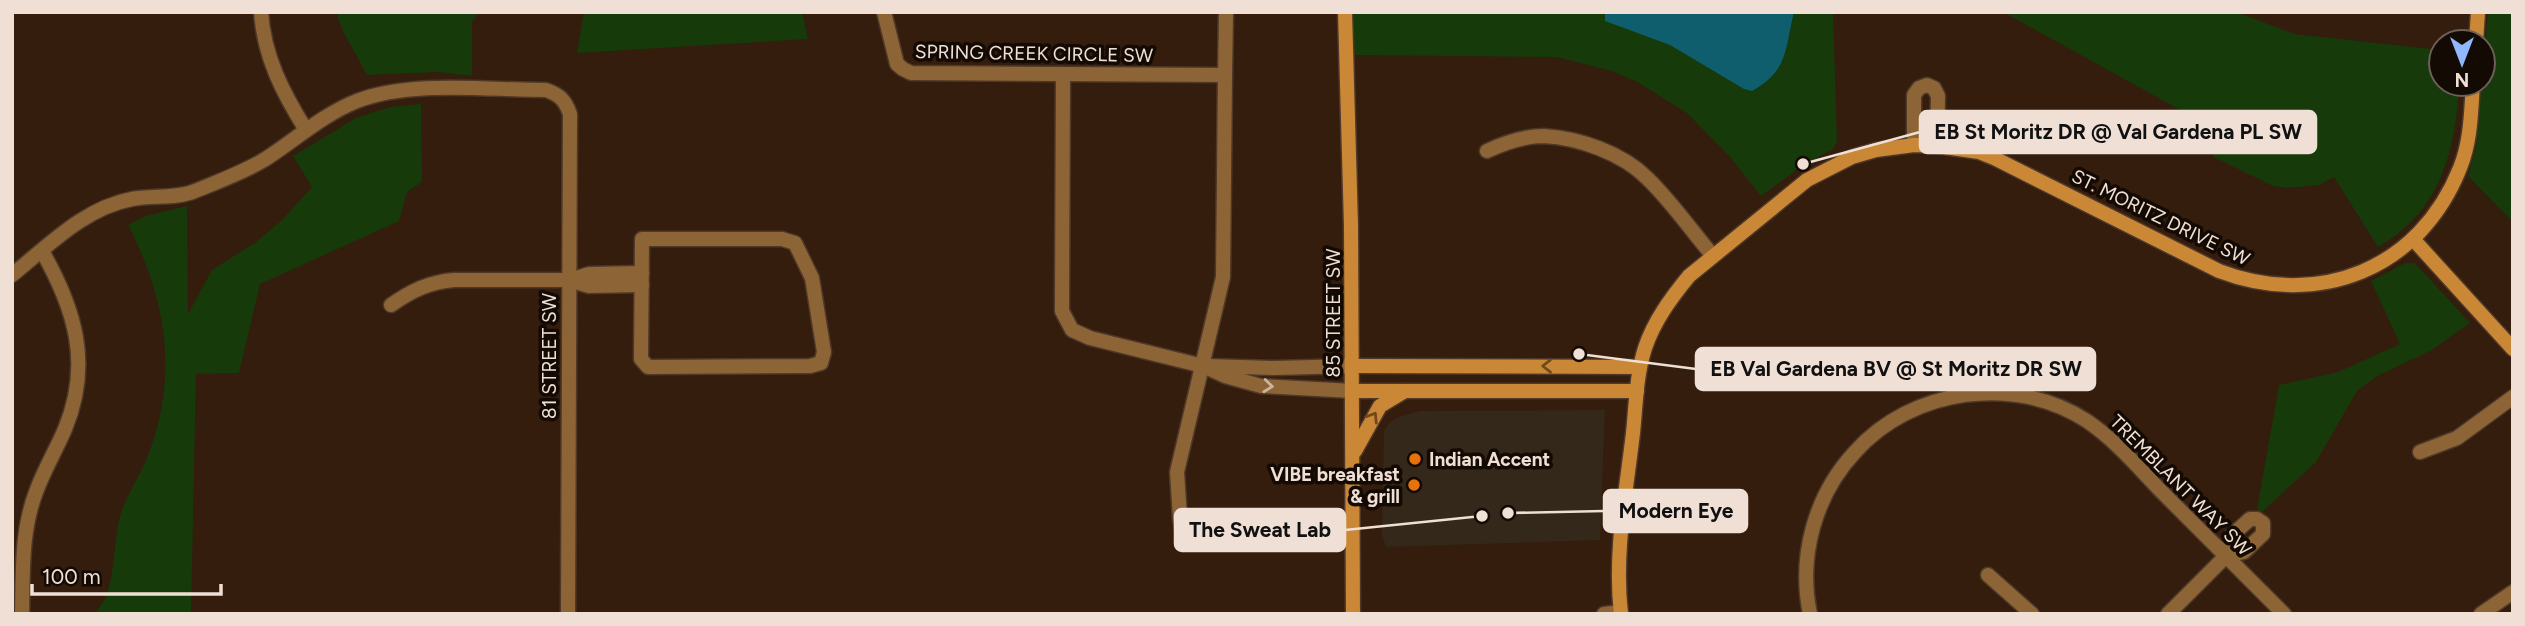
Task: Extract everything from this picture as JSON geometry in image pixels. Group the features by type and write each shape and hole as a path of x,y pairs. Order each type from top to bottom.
{"street":[{"path":"12,275 59,235 98,210 130,199 190,193 265,159 306,130 275,74 261,12"},
{"name":"SPRING CREEK CIRCLE SW","path":"884,12 898,64 912,73 1225,75"},
{"path":"1184,538 1177,472 1223,277 1226,12"},
{"name":"85 STREET SW","path":"1345,12 1353,366 1353,614"},
{"path":"1063,74 1062,303 1066,322 1072,330 1082,335 1203,366 1225,376 1261,386 1353,391 1637,390"},
{"path":"1914,145 1914,95 1919,88 1927,85 1934,88 1938,96 1937,146"},
{"name":"81 STREET SW","path":"306,130 355,102 383,93 413,89 546,90 564,99 570,114 568,614"},
{"name":"ST. MORITZ DRIVE SW","path":"1621,613 1618,573 1637,390 1640,367 1651,333 1669,302 1689,276 1807,180 1831,166 1876,150 1914,145 1979,152 2010,164 2219,271 2253,282 2301,286 2341,280 2370,269 2413,239 2436,214 2448,197 2461,166 2468,143 2472,98"},
{"path":"1487,151 1526,138 1543,136 1575,141 1598,149 1646,177 1713,256"},
{"path":"642,239 788,240 795,243 812,278 824,357 821,363 810,366 649,367 641,359 642,279 642,239"},
{"path":"2413,239 2513,349"},
{"path":"22,614 27,521 35,493 65,429 78,386 78,340 72,313 42,251"},
{"path":"391,305 421,286 436,282 569,280 589,286 642,279"},
{"path":"1203,366 1640,367"},
{"path":"1353,456 1380,406 1406,390"},
{"name":"TREMBLANT WAY SW","path":"1810,614 1806,579 1808,548 1819,508 1838,472 1863,443 1915,408 1941,399 1989,393 2026,397 2061,408 2084,419 2117,446 2284,614"},
{"path":"2420,452 2457,438 2513,397"},
{"path":"2168,614 2226,556"},
{"path":"1988,575 2032,614"},
{"path":"2481,614 2513,592"},
{"path":"1604,614 1621,613"}],"shaded area":[{"path":"1605,410 1600,540 1386,547 1382,535 1384,431 1389,423 1420,411"}],"green space":[{"path":"336,12 479,12 472,22 472,76 439,72 367,75 343,31"},
{"path":"584,12 802,12 808,39 577,53"},
{"path":"1354,12 1833,12 1837,141 1833,149 1803,165 1761,196 1729,156 1687,113 1639,83 1612,71 1557,57 1354,55"},
{"path":"2003,12 2237,12 2294,34 2427,48 2427,98 2458,98 2454,133 2441,178 2416,216 2399,233 2378,247 2334,177 2319,185 2287,188 2273,186 2214,157 2191,116"},
{"path":"2488,12 2513,12 2513,222 2468,176 2476,146 2480,98 2497,98 2497,28 2487,28"},
{"path":"421,104 422,182 407,192 399,221 260,284 239,373 196,374 191,614 95,614 108,591 120,516 147,458 163,398 165,368 160,310 152,282 128,225 145,216 187,206 188,314 212,270 256,242 282,220 312,187 293,156 356,118 390,107"},
{"path":"2405,263 2415,263 2470,323 2432,350 2377,376 2357,391 2316,462 2262,512 2257,509 2279,385 2338,372 2400,344 2371,281"}],"water":[{"path":"1605,12 1793,12 1793,16 1783,60 1772,76 1752,91 1744,89 1670,45 1605,21"}],"place":[{"name":"EB St Moritz DR @ Val Gardena PL SW","path":"1803,164"},
{"name":"EB Val Gardena BV @ St Moritz DR SW","path":"1579,354"},
{"name":"Indian Accent","path":"1415,459"},
{"name":"VIBE breakfast & grill","path":"1414,485"},
{"name":"Modern Eye","path":"1508,513"},
{"name":"The Sweat Lab","path":"1482,516"}]}
